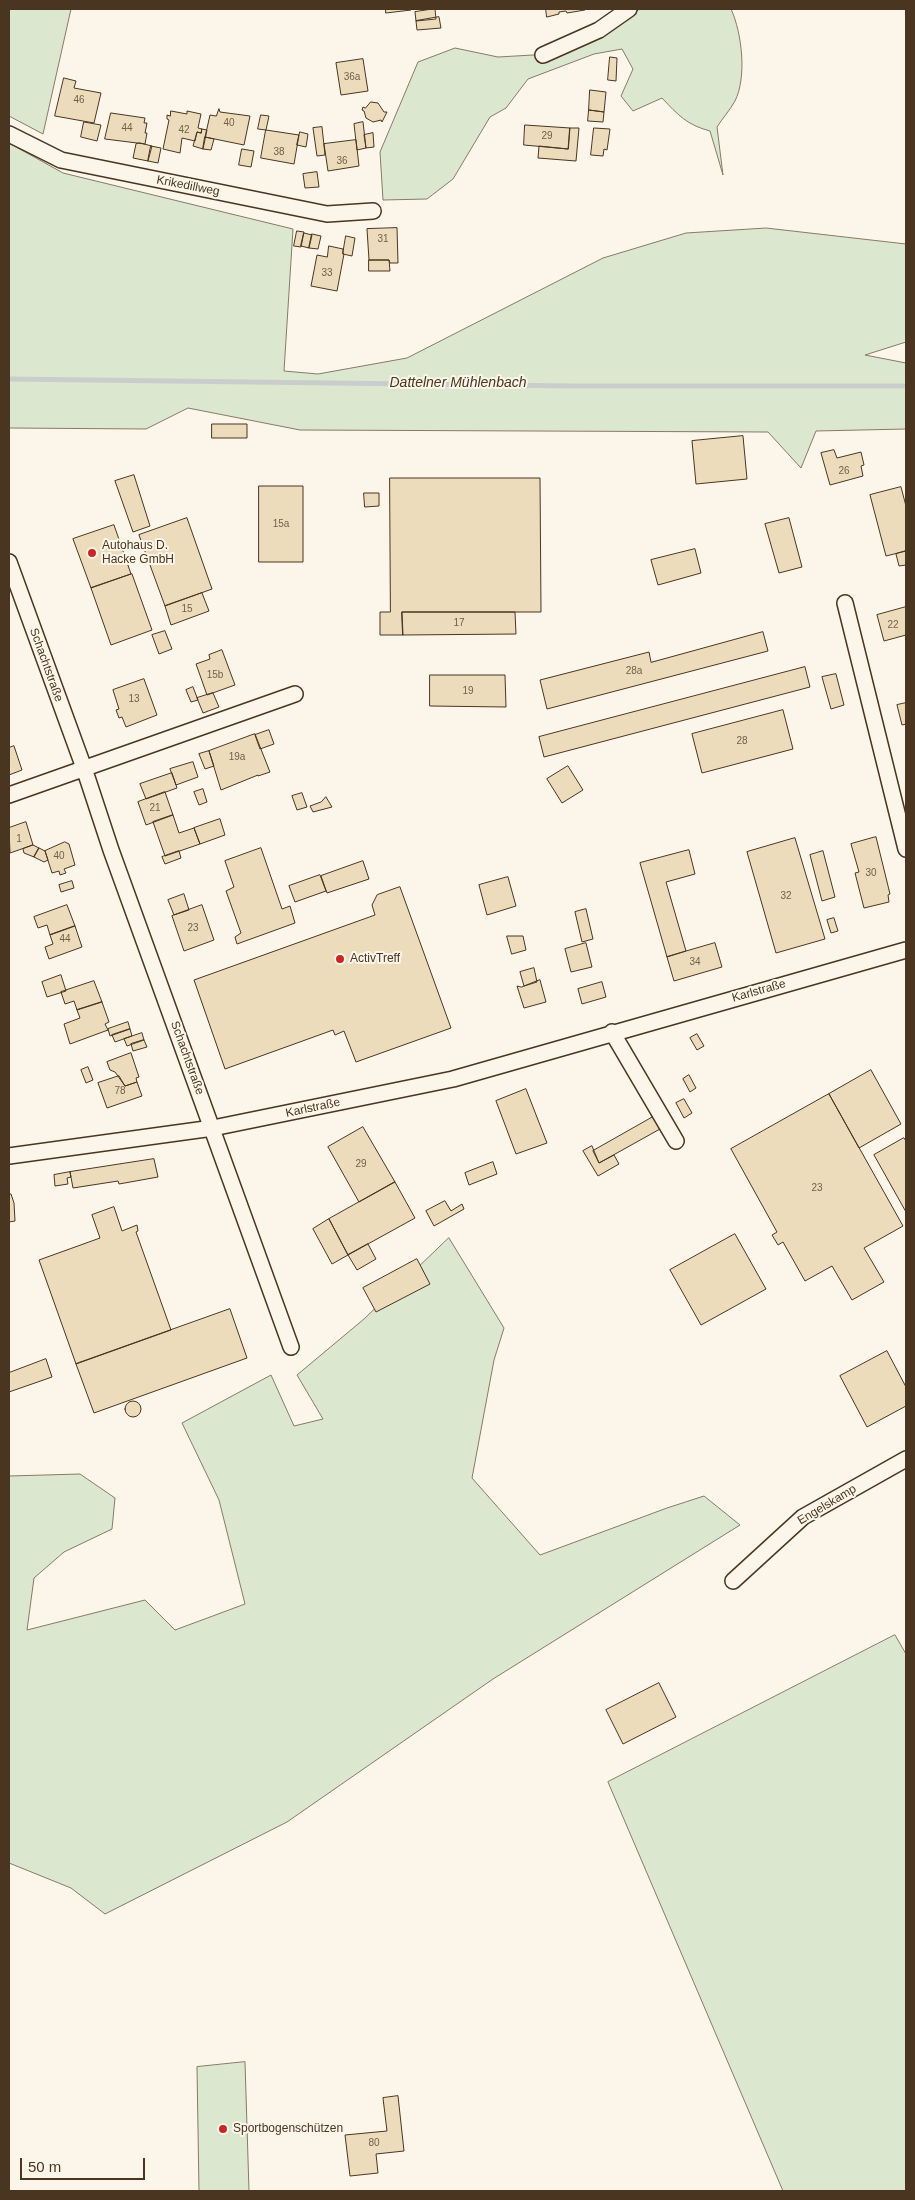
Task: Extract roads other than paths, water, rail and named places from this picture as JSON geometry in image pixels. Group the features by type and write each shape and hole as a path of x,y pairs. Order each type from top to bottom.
{"street":[{"path":"543,55 599,30 629,9"},
{"name":"Krikedillweg","path":"9,134 61,160 327,214 373,211"},
{"name":"Schachtstraße","path":"9,562 291,1347"},
{"path":"845,603 906,849"},
{"path":"9,795 295,694"},
{"name":"Karlstraße","path":"9,1156 213,1128 453,1078 906,950"},
{"path":"612,1032 676,1141"},
{"name":"Engelskamp","path":"733,1581 803,1517 906,1459"}],"waterway":[{"name":"Dattelner Mühlenbach","path":"9,379 574,386 906,386"}],"place":[{"name":"Autohaus D. Hacke GmbH","path":"92,553"},
{"name":"ActivTreff","path":"340,959"},
{"name":"Sportbogenschützen","path":"223,2129"}]}
